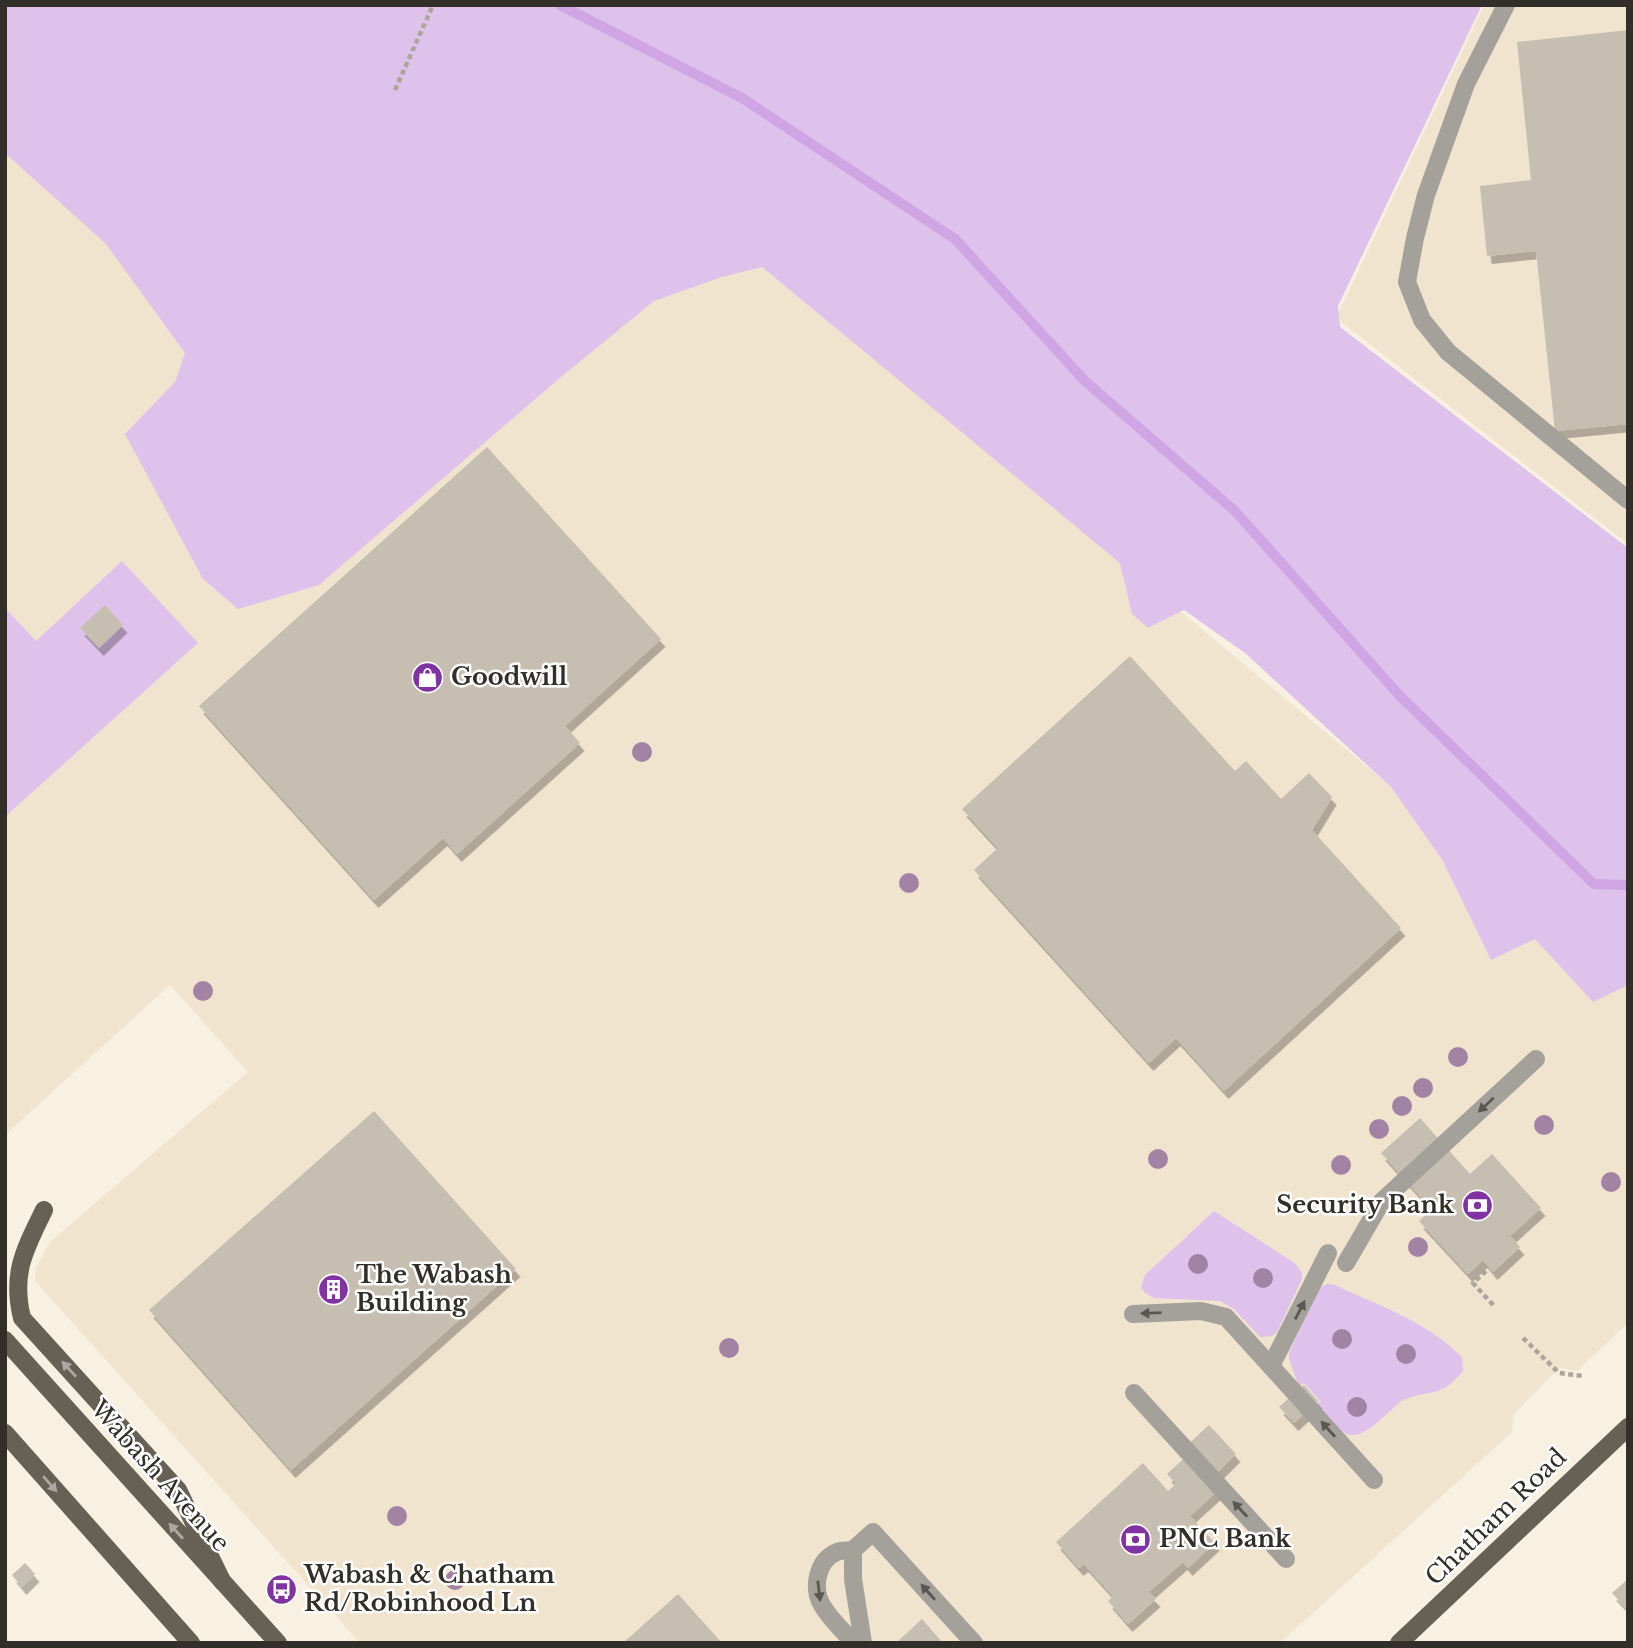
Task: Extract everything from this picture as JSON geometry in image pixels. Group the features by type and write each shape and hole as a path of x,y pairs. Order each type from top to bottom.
{"main road":[{"path":"44,1210 18,1270 18,1299 22,1318 178,1490 222,1581"},
{"name":"Wabash Avenue","path":"5,1340 278,1643"},
{"name":"Chatham Road","path":"1399,1643 1628,1427"},
{"path":"5,1433 191,1643"}],"lane":[{"path":"1506,5 1461,96 1426,195 1408,282 1422,320 1448,352 1628,500"},
{"path":"1346,1263 1382,1201 1536,1059"},
{"path":"1271,1366 1328,1253"},
{"path":"1133,1314 1201,1311 1226,1317 1374,1480"},
{"path":"1134,1393 1286,1559"},
{"path":"854,1643 821,1603 817,1588 819,1572 824,1561 837,1552 853,1550 873,1532 974,1643"},
{"path":"853,1550 853,1580 863,1643"}],"path":[{"path":"396,90 433,5"},
{"path":"1486,1271 1473,1283 1495,1307"},
{"path":"1523,1338 1559,1373 1583,1376"}],"shaded area":[{"path":"5,5 1482,5 1338,306 1340,327 1628,548 1628,985 1593,1002 1535,939 1491,960 1443,861 1391,787 1245,653 1184,610 1148,628 1132,614 1120,563 762,267 722,277 654,301 561,377 319,585 238,609 203,579 125,434 175,382 185,353 106,244 5,153"},
{"path":"1484,5 1628,5 1628,544 1336,318"},
{"path":"5,74 703,202 1174,606 1425,815 1628,947 1628,1323 1577,1371 1559,1368 1513,1415 1512,1432 1280,1643 360,1643 35,1281 36,1268 50,1242 248,1072 170,985 5,1135"},
{"path":"122,561 198,643 7,815 5,608 36,641"},
{"path":"1214,1211 1296,1264 1302,1273 1302,1279 1277,1332 1272,1336 1260,1337 1234,1309 1220,1301 1153,1298 1141,1287 1145,1275"},
{"path":"1327,1284 1384,1307 1434,1334 1462,1357 1463,1371 1442,1389 1401,1401 1366,1430 1351,1435 1343,1432 1316,1406 1320,1401 1304,1383 1299,1387 1289,1359 1289,1353 1318,1289"}],"building":[{"path":"1628,30 1628,424 1555,431 1536,251 1487,256 1480,186 1531,180 1517,42"},
{"path":"487,447 661,639 565,726 580,743 457,854 443,838 374,900 199,706"},
{"path":"105,605 123,625 99,648 80,628"},
{"path":"1130,656 1235,771 1246,761 1281,799 1309,773 1332,797 1312,830 1401,928 1224,1091 1176,1038 1149,1063 974,870 998,848 962,809"},
{"name":"The Wabash Building","path":"374,1111 516,1269 291,1470 149,1310"},
{"path":"1420,1118 1470,1174 1492,1154 1541,1208 1510,1236 1520,1247 1493,1272 1483,1260 1468,1274 1419,1221 1432,1209 1381,1153"},
{"path":"1304,1385 1318,1401 1294,1423 1279,1407"},
{"path":"1209,1425 1236,1454 1218,1472 1227,1482 1190,1516 1215,1543 1188,1568 1183,1562 1149,1592 1156,1599 1128,1624 1108,1601 1113,1596 1084,1564 1079,1568 1056,1542 1143,1463 1168,1491 1176,1484 1167,1474 1190,1453 1185,1447"},
{"path":"25,1563 35,1574 22,1587 12,1575"},
{"path":"1628,1579 1628,1610 1612,1593"},
{"path":"678,1594 722,1643 623,1643"},
{"path":"922,1619 943,1643 896,1643"}],"waterway":[{"path":"560,5 742,98 955,239 1085,381 1235,511 1400,696 1594,884 1628,885"}],"place":[{"name":"Goodwill","path":"428,677"},
{"name":"Security Bank","path":"1477,1205"},
{"name":"The Wabash Building","path":"333,1289"},
{"name":"PNC Bank","path":"1136,1539"},
{"name":"Wabash & Chatham Rd/Robinhood Ln","path":"281,1589"}]}
